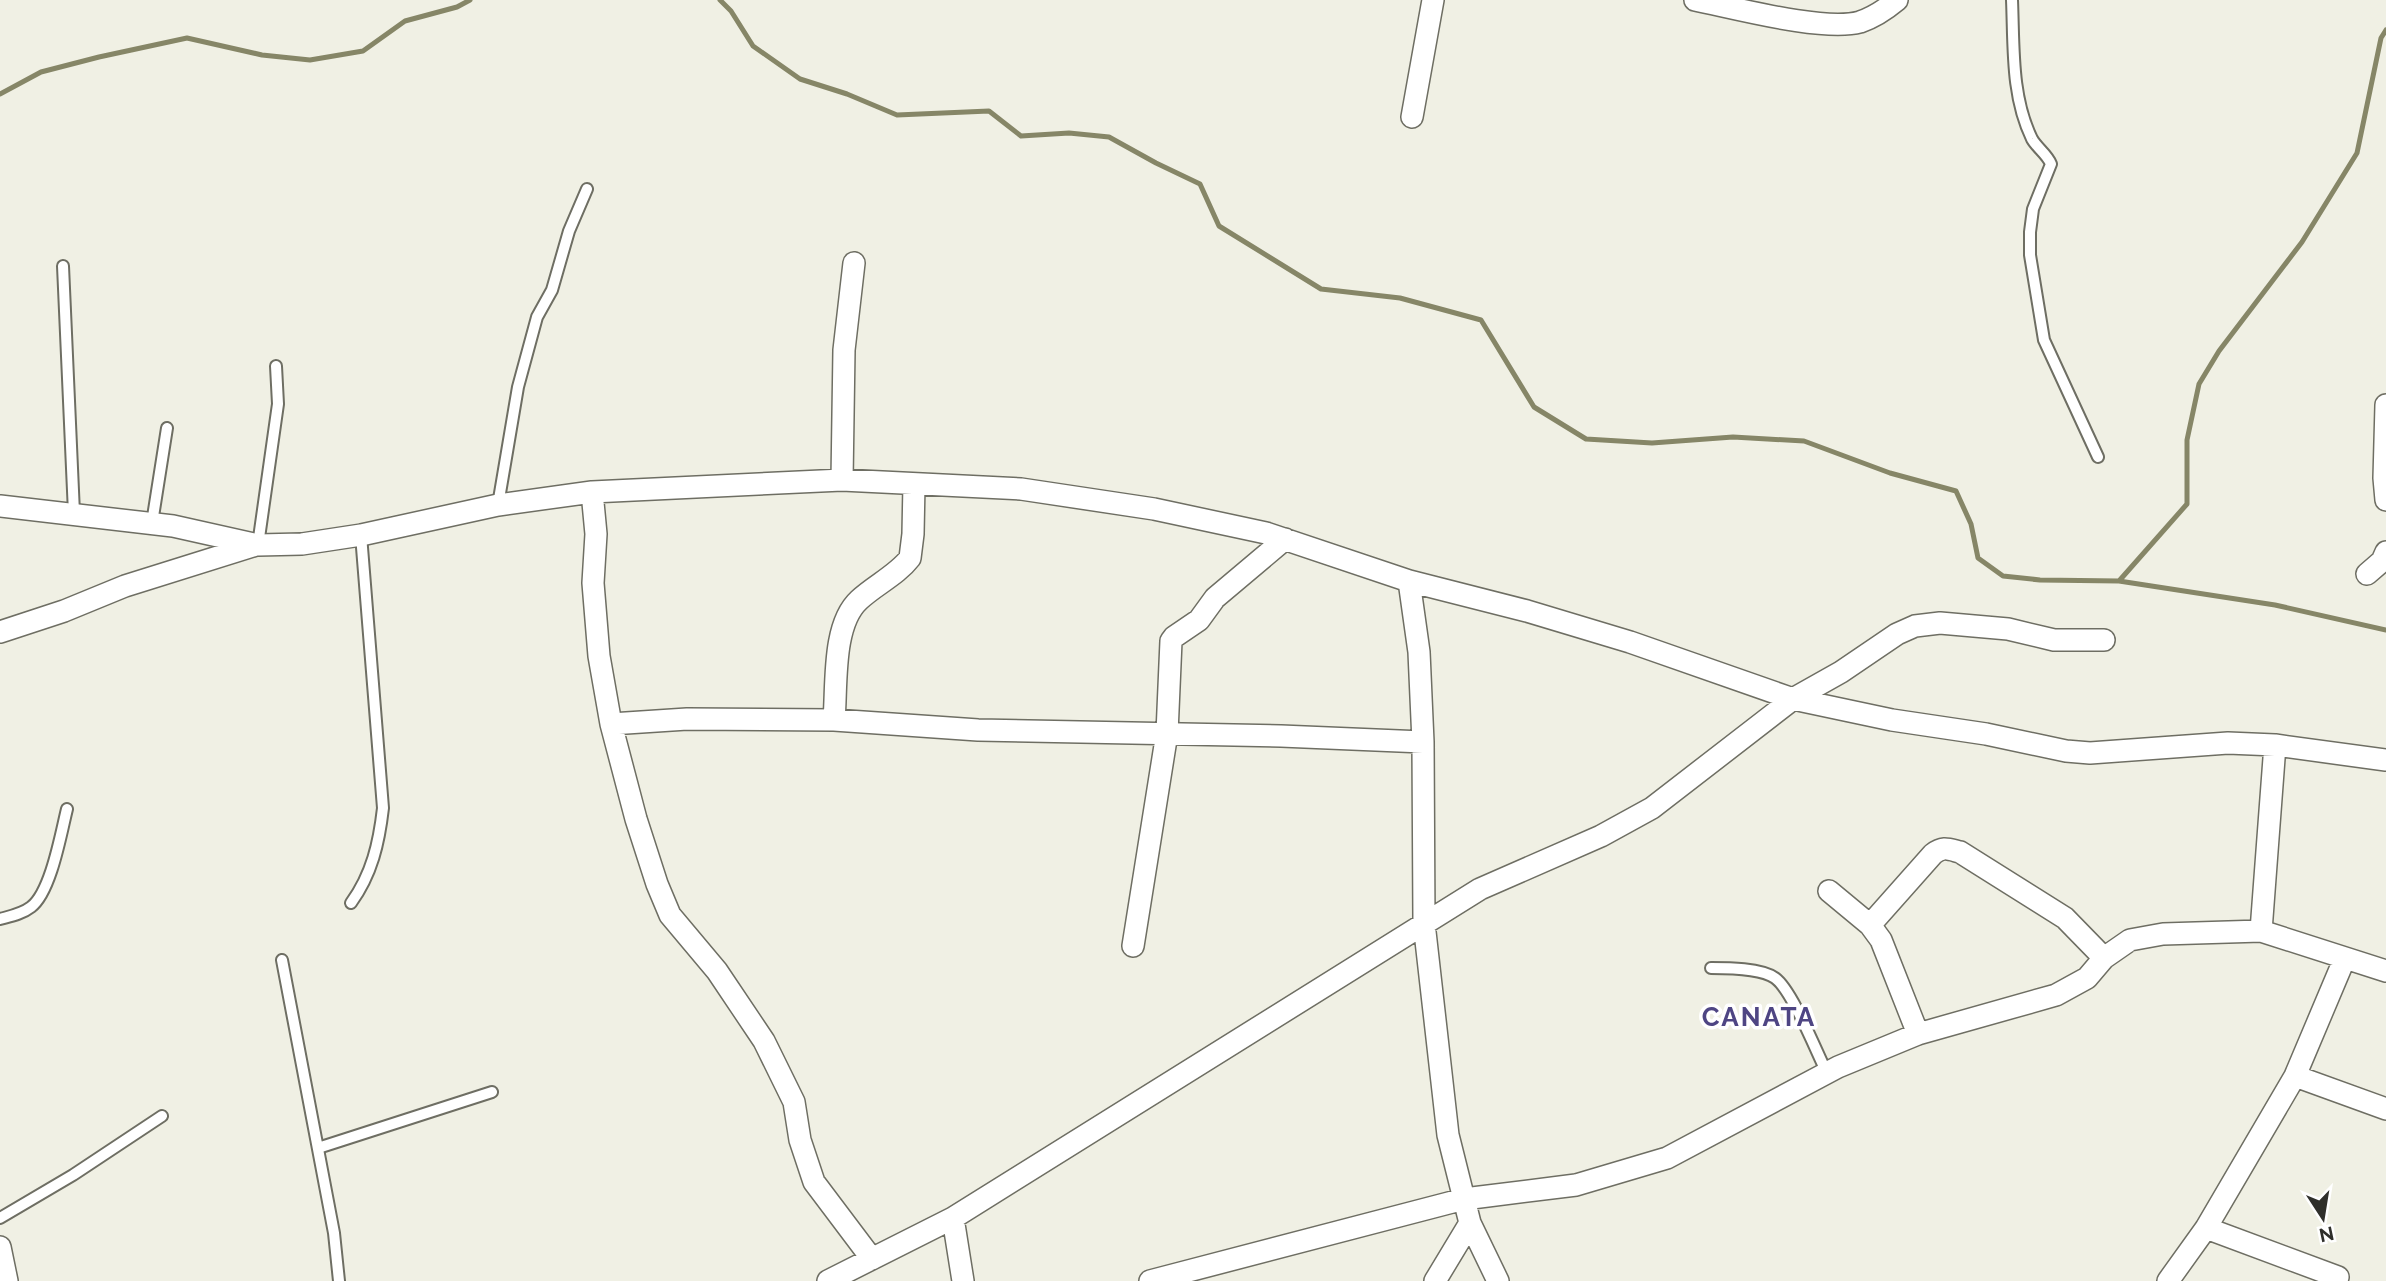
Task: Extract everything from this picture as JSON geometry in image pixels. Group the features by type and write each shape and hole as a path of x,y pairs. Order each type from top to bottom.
{"street":[{"path":"1412,117 1433,0"},
{"path":"1695,0 1823,24 1858,23 1882,14 1897,0"},
{"path":"842,481 844,350 854,263"},
{"path":"2386,405 2386,500"},
{"path":"0,506 152,523 258,545 302,544 361,535 498,505 592,492 842,481 1034,491 1154,509 1285,540 1409,581 1527,611 1630,642 1793,699 1892,720 2090,753 2228,743 2275,745 2386,760"},
{"path":"834,720 839,646 844,622 857,602 910,558 914,484"},
{"path":"592,492 596,534 593,560 599,656 611,724 636,819 657,884 670,915 717,971 764,1041 794,1102 800,1140 814,1182 872,1259"},
{"path":"1133,946 1167,733 1171,641 1199,620 1215,598 1285,540"},
{"path":"0,632 64,611 125,586 258,545"},
{"path":"2367,574 2382,561 2386,552"},
{"path":"1409,581 1419,652 1423,743 1424,923 1448,1135 1470,1223 1498,1281"},
{"path":"828,1281 953,1218 1480,889 1601,836 1652,808 1793,699 1841,672 1897,634 1915,626 1940,623 2008,629 2054,640 2104,640"},
{"path":"611,724 687,719 834,720 978,730 1167,733 1423,743"},
{"path":"2261,931 2275,745"},
{"path":"1870,925 1933,854 1945,848 1960,852 2065,918 2104,958"},
{"path":"1829,891 1870,925 1881,940 1918,1034"},
{"path":"1150,1281 1464,1199 1576,1185 1667,1158 1827,1073 1918,1034 2056,995 2087,978 2104,958 2130,940 2163,934 2261,931 2344,960 2386,971"},
{"path":"2168,1281 2206,1228 2295,1076 2344,960"},
{"path":"2295,1076 2386,1110"},
{"path":"953,1218 963,1281"},
{"path":"1435,1281 1470,1223"},
{"path":"2206,1228 2338,1277"},
{"path":"0,1247 6,1281"}],"lane":[{"path":"2012,0 2016,89 2034,141 2048,155 2051,164 2034,209 2030,232 2030,255 2044,340 2098,457"},
{"path":"498,505 518,387 537,317 552,290 569,231 587,189"},
{"path":"64,266 74,513"},
{"path":"258,545 278,404 276,366"},
{"path":"152,523 167,428"},
{"path":"351,904 364,885 379,842 383,808 361,535"},
{"path":"0,919 21,913 40,898 54,863 67,809"},
{"path":"282,960 334,1233 339,1281"},
{"path":"1711,968 1732,968 1768,974 1776,979 1788,992 1827,1073"},
{"path":"318,1148 492,1092"},
{"path":"0,1219 162,1116"}],"waterway":[{"path":"0,94 41,72 187,38 262,55 310,60 363,51 405,21 457,7 470,0"},
{"path":"720,0 731,11 753,46 800,79 847,94 897,115 989,111 1021,136 1069,133 1109,137 1200,184 1219,226 1321,289 1400,298 1481,320 1534,407 1586,439 1652,443 1733,437 1804,441 1890,473 1956,491 1971,524 1978,558 2003,576 2040,580 2119,581 2275,605 2386,630"},
{"path":"2119,581 2187,504 2187,440 2199,384 2219,351 2302,242 2357,153 2381,38 2386,30"}],"district":[{"name":"CANATA","path":"1759,1017"}]}
